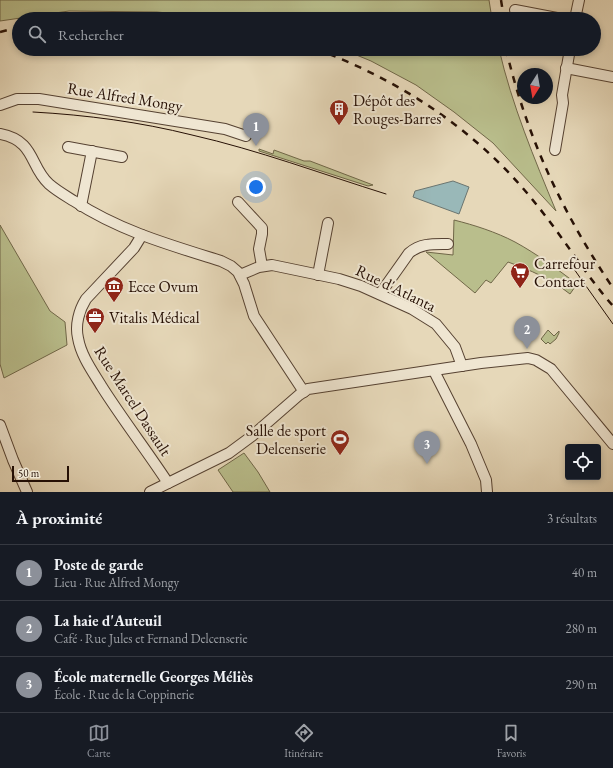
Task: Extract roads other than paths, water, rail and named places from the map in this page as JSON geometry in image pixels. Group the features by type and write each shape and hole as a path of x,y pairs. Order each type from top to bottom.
{"street":[{"path":"576,12 579,0"},
{"path":"515,10 525,12"},
{"path":"555,150 563,103 562,94 569,56"},
{"path":"566,68 613,77"},
{"name":"Rue Alfred Mongy","path":"0,105 17,99 38,99 225,129 246,136"},
{"path":"0,134 10,137 24,145 30,152 41,174 47,182 82,206 110,222 142,236 226,263 235,268 240,276 254,316 304,392"},
{"path":"68,147 122,157"},
{"path":"82,206 92,151"},
{"path":"238,202 262,228 260,249 262,266"},
{"path":"318,275 328,223"},
{"name":"Rue Marcel Dassault","path":"142,236 134,248 86,300 81,309 77,332 79,342 90,367 168,483"},
{"path":"380,294 409,253 427,244 448,244"},
{"name":"Rue d'Atlanta","path":"240,276 262,266 277,266 347,281 380,294 412,309 436,324 455,347 462,366"},
{"path":"150,492 229,453 252,436 304,392 320,387 528,358 541,363 554,372 613,444"},
{"path":"434,370 471,444 486,480 487,492"},
{"path":"0,425 27,492"}],"water":[{"path":"453,181 469,187 459,214 413,197 415,191"}],"tram line":[{"path":"33,112 113,120 172,130 266,155 386,194"},
{"path":"569,262 613,324"}],"railway":[{"path":"501,0 503,12"},
{"path":"0,32 12,29"},
{"path":"333,56 379,77 408,93 464,132 490,154 514,178 536,204 613,306"},
{"path":"508,56 524,113 548,173 578,231 613,288"}],"place":[{"name":"Dépôt des Rouges-Barres","path":"339,126"},
{"name":"Poste de garde","path":"256,146"},
{"name":"Carrefour Contact","path":"520,289"},
{"name":"Ecce Ovum","path":"114,303"},
{"name":"Vitalis Médical","path":"95,334"},
{"name":"La haie d'Auteuil","path":"527,349"},
{"name":"Salle de sport Delcenserie","path":"340,456"},
{"name":"École maternelle Georges Méliès","path":"427,464"}]}
